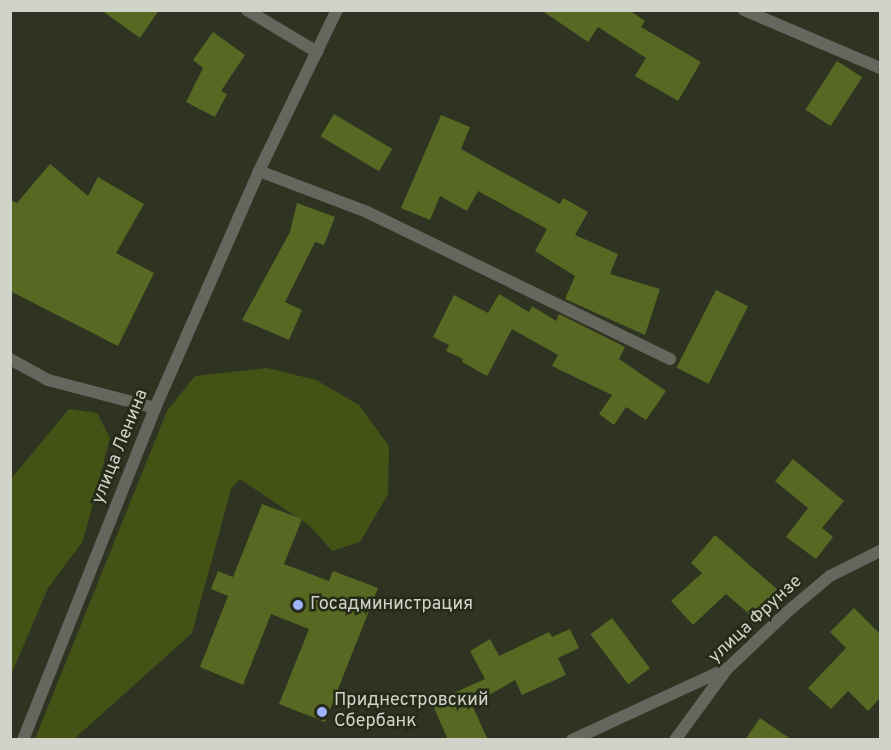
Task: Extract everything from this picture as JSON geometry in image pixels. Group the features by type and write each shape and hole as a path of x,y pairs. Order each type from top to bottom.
{"street":[{"path":"247,10 317,52"},
{"name":"улица Ленина","path":"23,740 155,408 259,171 337,10"},
{"path":"744,10 880,68"},
{"path":"259,171 367,212 670,359"},
{"path":"10,359 48,380 155,408"},
{"name":"улица Фрунзе","path":"675,740 727,669 830,576 880,550"},
{"path":"572,740 727,669"}],"green space":[{"path":"267,368 316,380 359,405 389,446 388,494 360,542 332,551 310,526 240,479 231,489 192,633 74,739 35,739 167,411 195,376"},
{"path":"69,409 97,413 110,438 83,541 48,588 11,675 11,479"}],"building":[{"path":"101,10 159,10 140,38"},
{"path":"541,10 629,10 645,21 641,27 701,62 678,101 635,76 646,58 598,27 588,42"},
{"path":"213,32 245,55 221,91 227,94 215,117 186,102 203,68 193,60"},
{"path":"837,61 862,77 831,126 805,110"},
{"path":"334,114 392,149 379,171 321,136"},
{"path":"441,115 470,127 461,149 560,204 563,198 588,212 575,235 618,254 610,274 660,289 645,335 565,299 575,276 535,251 547,229 478,191 467,211 440,196 430,220 401,208"},
{"path":"50,164 88,196 98,177 144,204 116,253 154,273 118,346 10,291 10,200 17,203"},
{"path":"297,203 335,217 324,245 315,242 285,302 302,310 289,340 242,320 290,232"},
{"path":"716,290 748,306 709,384 677,368"},
{"path":"499,294 529,312 532,306 556,321 559,314 625,347 619,359 666,391 646,420 626,407 614,425 599,414 612,395 552,366 558,355 512,329 487,376 462,362 463,359 446,351 449,345 433,337 454,295 488,313"},
{"path":"793,459 844,501 822,528 833,537 816,559 786,537 808,508 775,481"},
{"name":"Госадминистрация","path":"262,504 302,519 284,564 329,581 333,571 378,588 325,722 279,704 309,629 271,614 243,685 200,667 228,596 211,589 218,571 233,577"},
{"path":"715,535 778,590 754,618 726,594 693,625 671,601 702,573 691,563"},
{"path":"854,608 880,634 880,698 868,711 848,691 831,709 808,688 846,648 830,632"},
{"path":"612,618 650,668 628,685 590,634"},
{"path":"570,629 579,648 558,658 566,675 522,695 515,680 472,705 488,740 448,740 432,703 485,679 470,651 490,639 499,656 549,632 552,637"},
{"path":"760,718 792,740 745,740"}],"place":[{"name":"Госадминистрация","path":"298,605"},
{"name":"Приднестровский Сбербанк","path":"322,712"}]}
